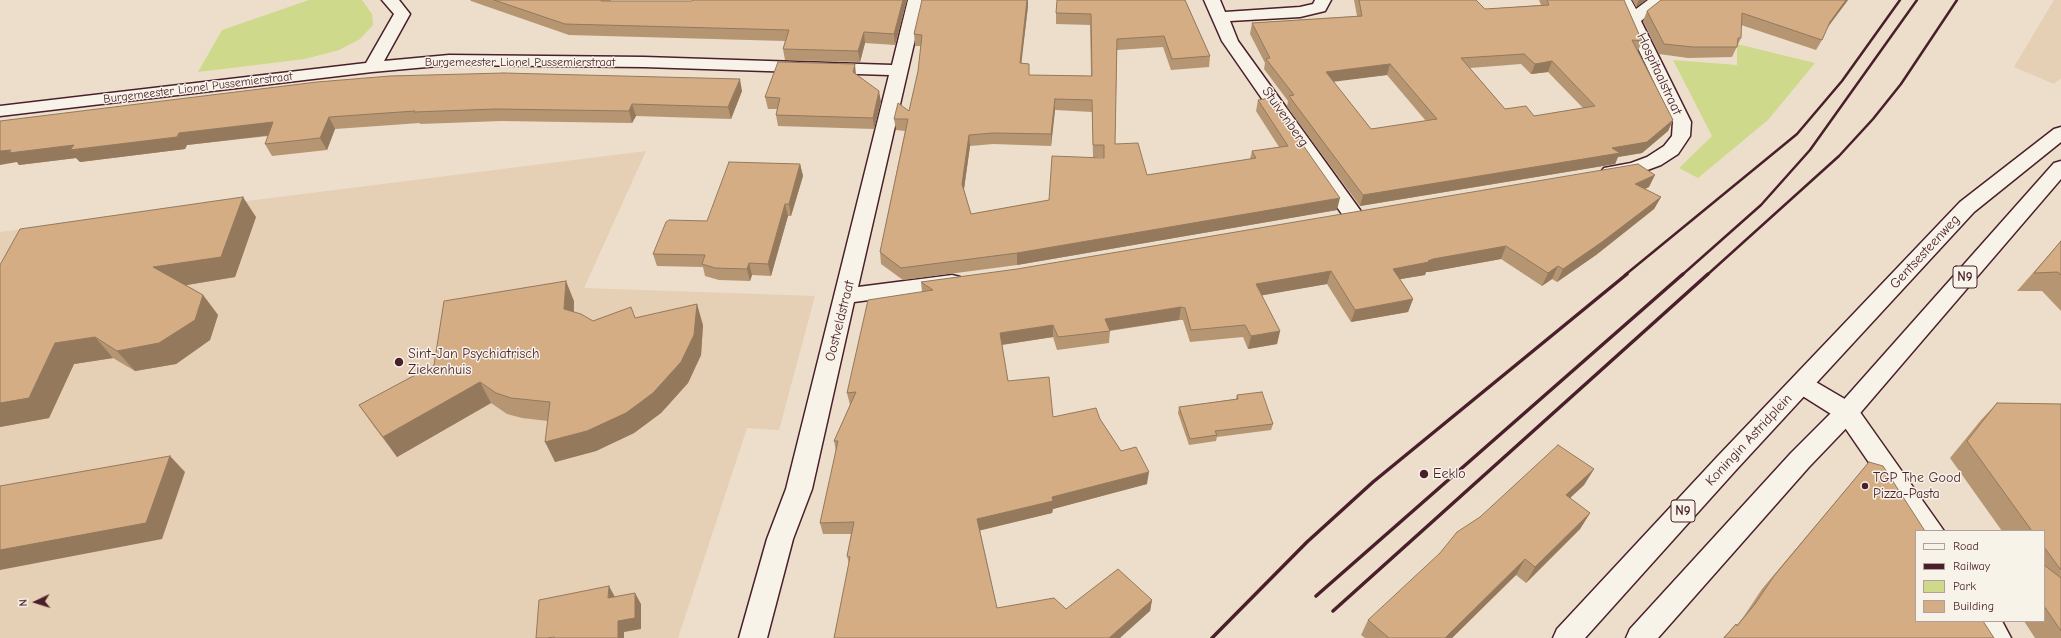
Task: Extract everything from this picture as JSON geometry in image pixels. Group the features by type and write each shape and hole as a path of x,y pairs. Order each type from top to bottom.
{"street":[{"path":"372,67 402,14 390,0"},
{"name":"Oostveldstraat","path":"753,638 780,539 799,489 916,0"},
{"name":"Stuivenberg","path":"1212,0 1221,17 1230,40 1361,214 1330,219"},
{"path":"1221,17 1300,12 1319,8 1323,0"},
{"name":"Hospitaalstraat","path":"1596,174 1635,168 1654,161 1671,150 1681,136 1682,122 1623,0"},
{"path":"1633,19 1658,0"},
{"name":"Burgemeester Lionel Pussemierstraat","path":"0,111 372,67 449,60 644,62 899,70"},
{"name":"Gentsesteenweg","path":"1801,384 1968,207 2061,132"},
{"name":"N9","path":"1640,638 1800,460 1847,412 2061,167"},
{"path":"846,296 972,280"},
{"path":"1801,384 1847,412 1930,530"},
{"name":"Koningin Astridplein","path":"1567,638 1801,384"},
{"path":"1988,622 1997,638"}],"shaded area":[{"path":"2054,0 2061,0 2061,78 2054,84 2014,67"},
{"name":"Sint-Jan Psychiatrisch Ziekenhuis","path":"646,151 584,288 815,296 779,430 747,428 678,638 0,638 0,232"}],"green space":[{"path":"309,0 362,0 372,14 373,25 360,39 339,50 305,59 198,72 222,30"},
{"path":"1737,44 1815,63 1768,120 1698,178 1679,168 1712,136 1673,60 1737,65"}],"building":[{"path":"494,0 903,0 894,34 864,32 858,51 783,49 789,30 565,24"},
{"path":"922,0 1027,0 1020,63 1029,64 1029,75 1092,76 1091,14 1056,13 1057,0 1185,0 1210,56 1172,59 1164,36 1117,39 1115,144 1138,143 1147,175 1256,158 1252,151 1288,146 1258,100 1270,98 1340,198 1017,253 901,268 880,252 908,119 894,119 898,103 909,111 918,71 922,35 914,34","holes":["1055,99 1092,100 1093,145 1104,145 1104,158 1052,156 1049,200 971,214 962,184 969,135 993,133 1051,134"]},
{"path":"1359,0 1476,0 1485,9 1549,5 1547,0 1624,0 1642,41 1632,40 1673,120 1647,142 1612,148 1620,153 1363,195 1289,96 1294,95 1266,59 1270,58 1252,23 1362,16","holes":["1524,54 1535,64 1552,61 1595,106 1534,116 1526,106 1505,109 1461,58","1390,64 1437,119 1371,129 1326,72"]},
{"path":"1661,0 1846,0 1830,22 1822,40 1742,13 1741,38 1738,38 1737,47 1693,47 1664,44 1647,11"},
{"path":"778,62 855,64 853,72 879,91 873,118 776,115 780,98 765,97"},
{"path":"504,73 740,79 728,107 632,104 629,111 496,109 414,112 415,111 329,117 320,138 265,144 273,122 179,133 177,137 70,150 74,145 9,153 11,150 0,151 0,121 317,82 390,76"},
{"path":"729,162 800,164 789,204 785,204 768,264 749,263 747,269 715,268 702,264 705,255 653,254 666,222 669,220 707,221"},
{"path":"1638,164 1655,175 1635,184 1661,197 1602,242 1563,269 1558,266 1548,273 1506,246 1433,259 1428,261 1429,262 1393,269 1413,299 1355,310 1331,271 1256,284 1280,331 1251,336 1245,325 1191,330 1185,308 1181,307 1105,319 1110,331 1058,337 1053,325 1000,333 1008,381 1049,377 1053,417 1096,408 1100,419 1121,451 1136,447 1149,472 1052,497 1053,501 977,519 997,608 1054,598 1066,609 1118,569 1152,600 1109,638 834,638 850,557 847,556 854,522 820,523 838,441 834,441 856,392 847,393 868,300 933,290 921,282 1017,269"},
{"path":"243,197 221,257 153,267 203,295 195,320 159,343 117,351 95,337 55,343 29,398 0,403 0,265 20,229"},
{"path":"2061,241 2061,275 2058,272 2034,273"},
{"path":"566,281 564,309 581,314 593,321 631,307 635,318 697,304 694,335 681,362 653,393 626,413 587,431 545,442 550,402 511,398 496,393 480,382 383,437 359,405 434,365 444,301"},
{"path":"1262,392 1273,424 1215,431 1217,435 1190,439 1179,407 1238,399 1237,395"},
{"path":"1997,403 2061,404 2061,570 2045,548 2045,530 2031,530 1967,441"},
{"path":"1558,445 1594,469 1566,495 1590,513 1535,567 1525,559 1445,638 1389,638 1368,620 1440,553 1457,532 1480,517"},
{"path":"170,456 146,523 0,550 0,486"},
{"path":"1869,462 1883,466 1924,530 1915,530 1915,622 1984,622 1994,638 1724,638 1736,624 1737,626 1755,604 1774,576"},
{"path":"2045,566 2061,578 2061,631 2045,607"},
{"path":"609,586 608,598 635,593 635,618 618,621 618,638 536,638 539,600"}],"railway":[{"path":"1625,275 1797,134 1842,81 1900,0"},
{"path":"1682,275 1761,205 1810,150 1917,0"},
{"path":"1707,275 1839,156 1873,119 1901,84 1957,0"},
{"path":"1212,638 1307,542 1373,482 1627,274"},
{"path":"1316,596 1683,274"},
{"path":"1333,611 1708,274"}],"place":[{"name":"Sint-Jan Psychiatrisch Ziekenhuis","path":"399,362"},
{"name":"Eeklo","path":"1424,474"},
{"name":"TGP The Good Pizza-Pasta","path":"1865,486"}]}
